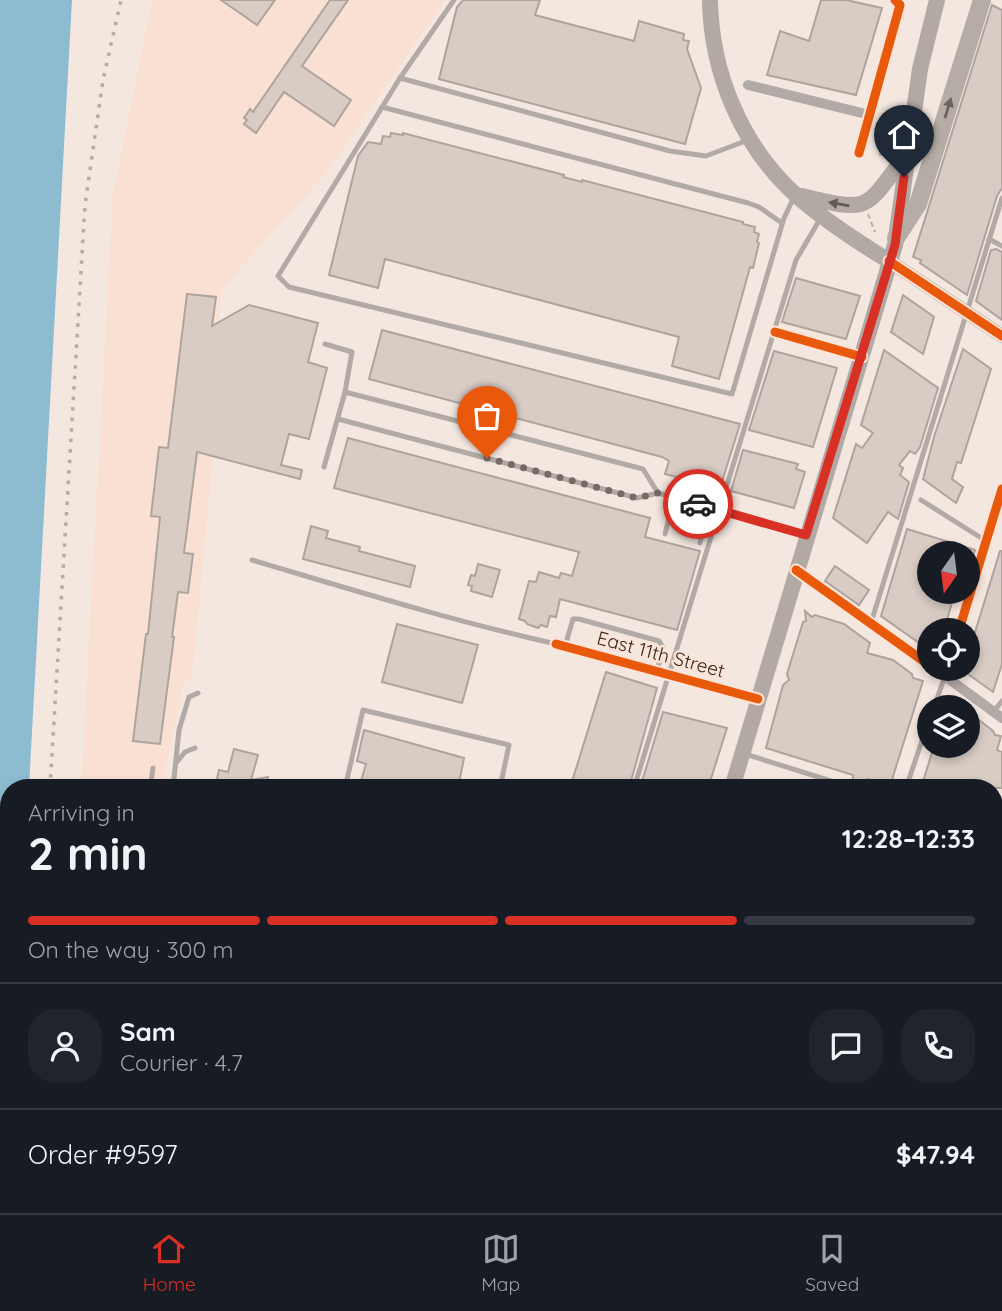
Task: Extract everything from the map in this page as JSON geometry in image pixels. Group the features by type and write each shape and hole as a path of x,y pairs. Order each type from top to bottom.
{"main road":[{"path":"710,0 710,23 717,62 732,104 765,160 795,194 889,261"},
{"path":"735,779 896,238 920,69 937,0"},
{"path":"896,238 918,204 982,0"},
{"path":"795,194 845,206 864,204 879,191 908,153"}],"street":[{"path":"859,153 900,5 895,0"},
{"path":"748,85 870,115"},
{"path":"889,261 1002,336"},
{"path":"775,332 862,357"},
{"path":"963,618 986,541 999,510 1002,489"},
{"path":"796,570 917,656"},
{"name":"East 11th Street","path":"561,645 758,699"},
{"path":"957,681 998,715"}],"lane":[{"path":"454,0 400,78 278,276 289,287 732,394 782,223 795,194"},
{"path":"400,78 670,151 706,156 751,139"},
{"path":"382,107 748,203 759,207 782,223"},
{"path":"871,623 1002,198"},
{"path":"637,779 796,260 822,215"},
{"path":"989,239 1002,246"},
{"path":"324,344 352,352 345,392 324,467"},
{"path":"345,392 643,469 658,493"},
{"path":"338,419 637,498 658,493 806,535"},
{"path":"665,534 674,498"},
{"path":"921,500 986,541"},
{"path":"700,543 709,507"},
{"path":"253,560 446,617 561,645 573,619 659,640 663,647 657,671"},
{"path":"174,779 179,730 189,697 198,693"},
{"path":"998,715 1002,701"},
{"path":"347,779 363,710 509,745 502,779"},
{"path":"176,763 185,752 195,748"},
{"path":"742,753 825,779"},
{"path":"909,779 917,755"},
{"path":"151,779 153,768"}],"path":[{"path":"867,213 875,232"}],"shaded area":[{"path":"152,0 445,0 326,173 221,290 210,490 192,677 184,681 164,779 81,779 113,193"}],"water":[{"path":"0,0 72,0 29,779 0,779"}],"building":[{"path":"221,0 275,0 257,25"},
{"path":"330,0 348,0 302,66 351,100 334,126 284,92 256,133 244,124 247,120 244,118 250,109 253,112"},
{"path":"463,0 540,0 535,15 634,41 639,21 684,34 683,40 689,41 687,49 701,88 685,144 439,79 457,7"},
{"path":"821,0 846,0 882,8 856,95 767,75 780,31 809,41"},
{"path":"992,5 1002,10 1002,188 997,196 967,295 920,263 921,260 913,257"},
{"path":"391,133 403,133 755,227 754,232 759,234 759,243 719,379 672,366 679,337 385,259 378,288 329,275 358,156 368,142 381,144 383,136 390,137"},
{"path":"991,250 1002,252 1002,320 976,301"},
{"path":"796,278 860,296 846,339 782,322"},
{"path":"187,294 216,297 212,326 249,305 318,323 308,362 327,368 309,439 289,434 281,465 302,470 300,479 197,452 184,553 193,554 188,593 178,592 160,744 133,741 160,517 151,516 159,447 168,448"},
{"path":"903,295 934,317 923,354 891,332"},
{"path":"382,330 740,424 720,488 665,474 669,461 662,457 369,379"},
{"path":"963,349 991,369 961,463 957,462 952,479 963,487 956,503 923,479"},
{"path":"884,350 938,388 920,447 915,454 910,451 899,465 903,468 900,475 909,482 898,519 888,512 867,543 833,518 856,444 862,448 873,433 861,425"},
{"path":"774,351 837,368 813,447 749,430"},
{"path":"348,438 650,518 645,537 700,551 677,630 560,599 556,617 550,616 547,627 541,625 538,628 527,624 519,619 529,581 536,582 539,572 559,578 561,573 572,576 579,552 334,488"},
{"path":"743,450 798,464 796,469 805,472 794,508 731,491"},
{"path":"311,526 328,531 326,538 360,547 359,551 415,566 410,587 303,559"},
{"path":"907,529 946,541 917,541 917,604 952,604 947,618 917,618 917,642 881,616"},
{"path":"1002,551 1002,664 993,692 978,681 980,681 979,618"},
{"path":"478,564 500,570 492,597 471,591 472,586 468,585 471,575 475,576"},
{"path":"835,566 869,590 859,605 825,581"},
{"path":"805,611 812,617 815,615 844,624 870,643 867,653 893,660 917,681 923,681 892,779 853,779 853,775 766,748 783,685 789,680 787,674 803,622 806,621"},
{"path":"397,624 478,645 462,703 382,682"},
{"path":"606,672 657,688 632,779 573,779"},
{"path":"663,712 727,728 711,779 643,779"},
{"path":"980,721 995,735 1001,736 997,750 1002,752 1002,779 924,779 930,758 980,758"},
{"path":"364,730 464,758 460,779 362,779 366,764 357,761"},
{"path":"234,749 258,755 251,779 217,779 219,770 228,772"}],"railway":[{"path":"51,779 85,205 103,80 121,0"}],"cycle path":[{"path":"859,153 900,5 895,0"},
{"path":"889,261 1002,336"},
{"path":"775,332 862,357"},
{"path":"963,618 1002,489"},
{"path":"796,570 917,656"},
{"path":"556,644 758,699"}],"way so far":[{"path":"487,458 637,498 658,493 698,504"}],"route":[{"path":"698,504 806,535 895,245 904,177"}]}
